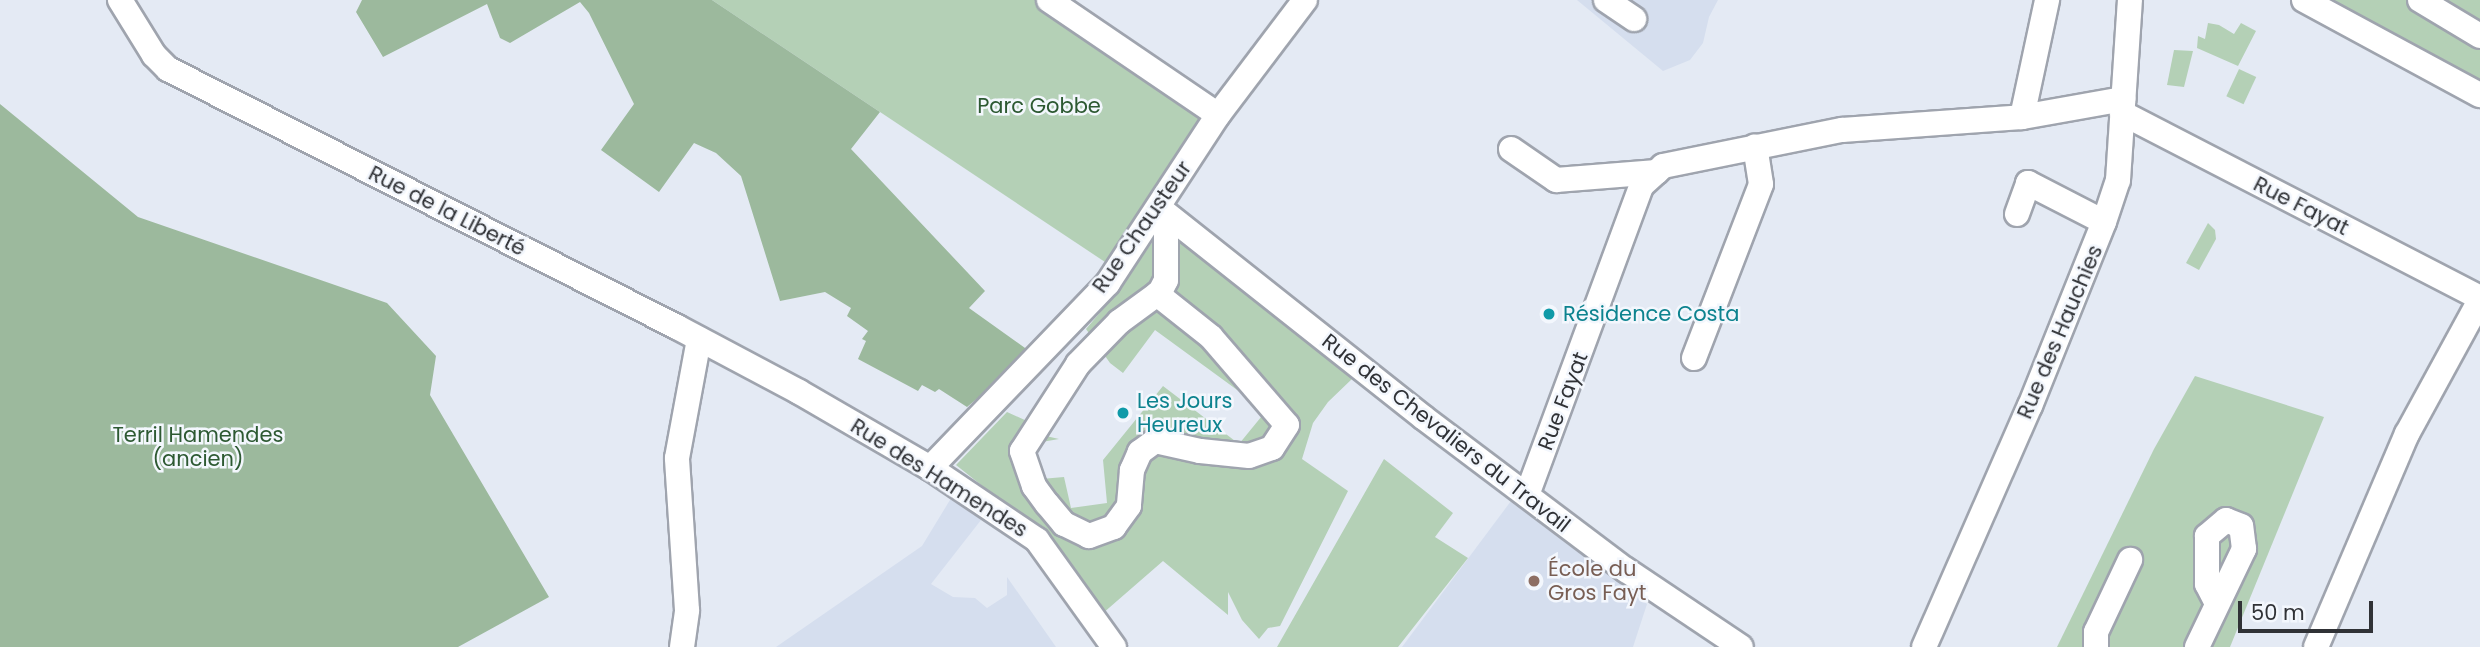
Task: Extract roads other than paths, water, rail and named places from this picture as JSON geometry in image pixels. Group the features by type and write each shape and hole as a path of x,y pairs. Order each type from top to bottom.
{"street":[{"name":"Rue de la Liberté","path":"120,0 154,55 168,69 799,392"},
{"path":"1049,0 1218,115"},
{"name":"Rue Chausteur","path":"930,468 1108,283 1218,115 1305,0"},
{"path":"1606,0 1634,19"},
{"path":"2022,117 2046,0"},
{"name":"Rue des Hauchies","path":"1924,647 2030,406 2104,222 2118,180 2130,0"},
{"path":"2304,0 2480,95"},
{"path":"2420,0 2480,36"},
{"path":"1511,149 1556,180 1657,172 1663,166 1842,130 2022,117 2123,106"},
{"name":"Rue Fayat","path":"2123,106 2480,299"},
{"path":"1694,358 1760,184 1755,146"},
{"name":"Rue Fayat","path":"1527,495 1641,186 1657,172"},
{"path":"2017,214 2028,183 2104,222"},
{"path":"1157,294 1211,337 1287,425 1272,448 1249,456 1200,452 1155,441 1140,452 1132,470 1129,506 1114,527 1089,536 1063,524 1047,504 1034,486 1022,451 1078,364 1119,323 1157,294 1166,280 1166,233 1158,208"},
{"name":"Rue des Chevaliers du Travail","path":"1158,208 1626,570 1741,647"},
{"path":"2316,647 2407,434 2480,299"},
{"path":"682,647 687,610 677,458 699,339"},
{"name":"Rue des Hamendes","path":"799,392 930,468 1037,540 1114,647"},
{"path":"2096,647 2096,632 2130,560"},
{"path":"2197,647 2217,604"}],"place":[{"name":"Résidence Costa","path":"1549,314"},
{"name":"Les Jours Heureux","path":"1123,413"},
{"name":"École du Gros Fayt","path":"1534,581"}],"park label":[{"name":"Parc Gobbe","path":"1039,106"},
{"name":"Terril Hamendes (ancien)","path":"198,447"}]}
